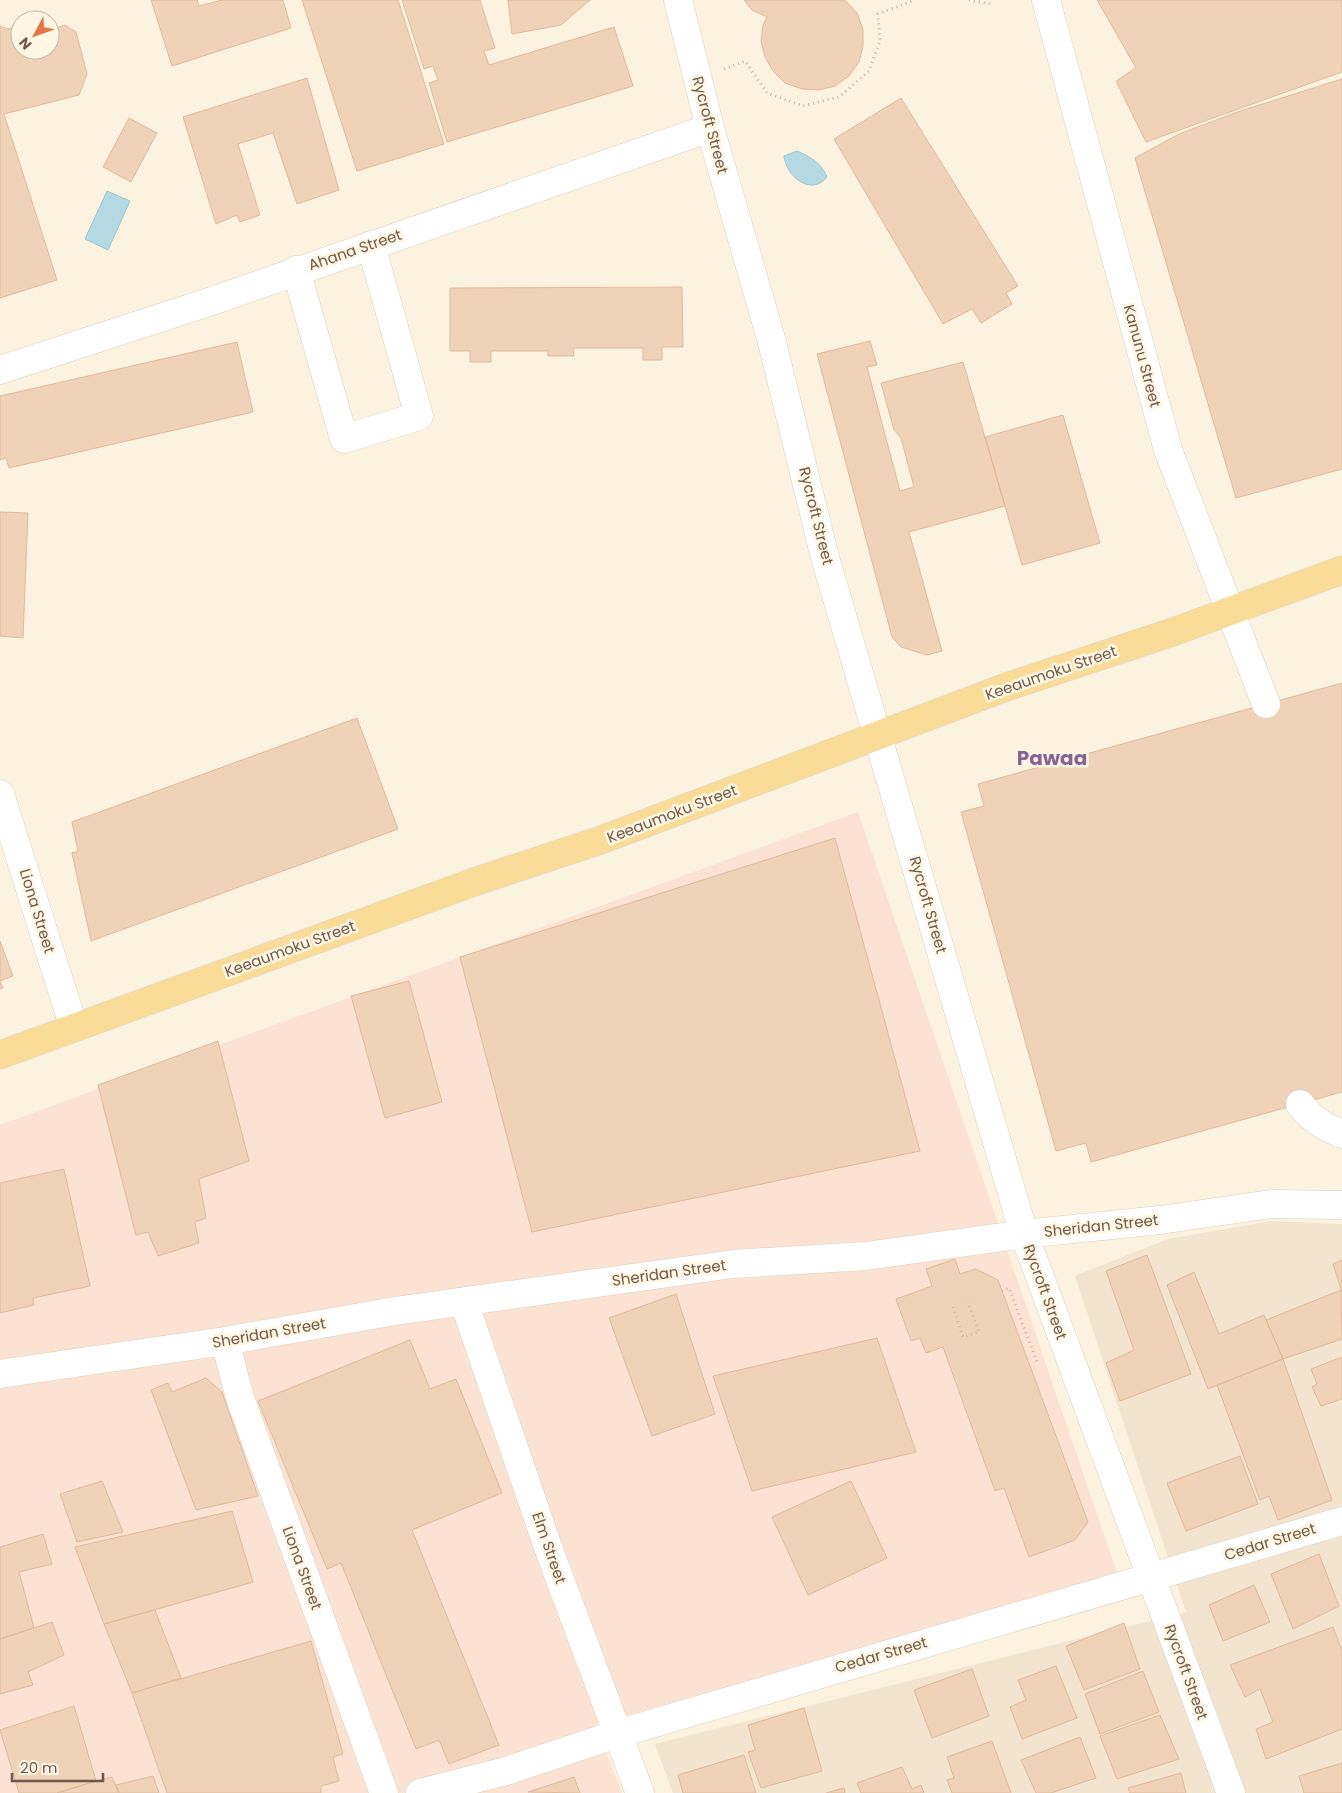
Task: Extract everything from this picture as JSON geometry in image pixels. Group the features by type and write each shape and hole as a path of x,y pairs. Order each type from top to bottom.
{"main road":[{"name":"Keeaumoku Street","path":"0,1055 474,882 601,840 1009,686 1232,611 1342,570"}],"street":[{"name":"Rycroft Street","path":"678,0 710,128 772,342 824,554 1024,1234 1231,1793"},
{"name":"Kanunu Street","path":"1046,0 1168,450 1232,611 1266,704"},
{"name":"Ahana Street","path":"0,370 209,302 296,270 710,128"},
{"path":"296,270 344,439 420,416 371,245"},
{"name":"Liona Street","path":"0,794 74,1028"},
{"path":"1300,1104 1310,1118 1342,1134"},
{"name":"Sheridan Street","path":"0,1374 225,1341 395,1311 733,1264 866,1256 1024,1234 1160,1220 1271,1204 1342,1205"},
{"name":"Elm Street","path":"464,1302 546,1541 616,1734 640,1793"},
{"name":"Liona Street","path":"225,1341 240,1398 384,1793"},
{"name":"Cedar Street","path":"420,1793 506,1771 616,1734 1342,1521"}],"path":[{"path":"698,79 745,61 767,93 803,106 840,97 869,71 880,41 878,14 913,0"},
{"path":"969,0 991,4"},
{"path":"1002,1290 1010,1288 1037,1362"},
{"path":"953,1307 963,1337 979,1332 968,1302"}],"shaded area":[{"path":"858,812 1118,1576 595,1724 622,1793 0,1793 0,1125"},
{"path":"1271,1221 1342,1224 1342,1793 673,1793 655,1744 1186,1612 1075,1276 1168,1239"}],"water":[{"path":"797,151 818,164 825,172 827,177 821,183 814,185 800,182 789,171 784,156"},
{"path":"107,191 130,201 108,250 85,239"}],"building":[{"path":"151,0 197,0 199,6 222,0 283,0 291,28 172,66"},
{"path":"302,0 398,0 444,144 357,171"},
{"path":"402,0 480,0 495,48 484,51 489,65 614,27 633,86 447,142 429,83 438,80 433,66 424,69"},
{"path":"508,0 590,0 561,25 512,34"},
{"path":"744,0 845,0 857,13 863,29 863,46 859,62 849,76 835,86 819,90 802,89 785,83 773,71 765,57 761,41 763,25 767,17 752,10"},
{"path":"1097,0 1342,0 1342,72 1146,142 1116,81 1136,68"},
{"path":"65,25 76,32 87,74 79,95 4,114 57,280 0,298 0,26 10,28 10,60 60,60 60,27"},
{"path":"307,78 339,190 297,204 273,133 238,144 260,215 240,222 237,215 216,224 183,117"},
{"path":"1342,79 1342,469 1236,498 1135,158 1179,134 1240,111"},
{"path":"901,98 1018,286 1006,293 1012,304 981,323 972,309 943,324 834,139"},
{"path":"129,118 157,133 131,182 103,167"},
{"path":"682,287 683,347 662,347 662,360 643,360 643,348 573,348 574,356 548,356 548,351 491,351 491,362 470,362 470,351 450,351 450,288"},
{"path":"870,341 877,365 867,367 900,491 914,487 901,438 894,430 881,383 963,362 1005,506 909,532 942,651 927,655 901,647 892,637 817,354"},
{"path":"237,342 253,412 9,468 6,458 0,460 0,396"},
{"path":"1063,415 1100,543 1022,565 985,437"},
{"path":"0,512 28,513 23,638 0,636"},
{"path":"1342,683 1342,1092 1091,1162 1086,1143 1056,1151 961,812 984,806 978,784"},
{"path":"357,718 398,829 91,941 72,853 78,851 72,822"},
{"path":"835,838 920,1151 532,1232 460,957"},
{"path":"0,941 13,976 0,981"},
{"path":"409,981 442,1102 385,1118 351,996"},
{"path":"218,1041 249,1161 199,1179 206,1218 195,1222 199,1243 158,1256 148,1232 136,1235 98,1085"},
{"path":"64,1169 90,1286 33,1298 34,1305 0,1313 0,1183"},
{"path":"1147,1255 1191,1374 1120,1401 1106,1363 1134,1350 1106,1271"},
{"path":"955,1259 960,1274 976,1269 998,1280 1088,1522 1075,1540 1029,1557 1004,1488 995,1491 943,1347 926,1353 920,1338 911,1341 896,1299 932,1286 926,1269"},
{"path":"1342,1260 1342,1292 1333,1264"},
{"path":"1194,1272 1219,1334 1264,1315 1283,1359 1208,1389 1167,1285"},
{"path":"1341,1290 1342,1339 1283,1359 1266,1320"},
{"path":"676,1294 715,1414 652,1436 609,1318"},
{"path":"877,1338 916,1452 752,1491 713,1376"},
{"path":"410,1340 430,1389 456,1379 502,1493 412,1530 499,1745 449,1764 439,1740 416,1749 341,1563 327,1569 258,1401"},
{"path":"1342,1357 1342,1399 1321,1406 1312,1387 1317,1384 1311,1369"},
{"path":"1283,1359 1332,1500 1278,1520 1269,1496 1260,1500 1217,1385"},
{"path":"206,1378 222,1392 258,1496 196,1510 151,1390 168,1383 172,1392"},
{"path":"1240,1456 1258,1504 1186,1531 1167,1483"},
{"path":"102,1481 123,1532 77,1542 60,1494"},
{"path":"851,1481 887,1558 808,1595 772,1517"},
{"path":"232,1511 253,1582 104,1624 75,1547"},
{"path":"43,1534 52,1564 19,1572 34,1628 0,1639 0,1547"},
{"path":"1319,1554 1339,1606 1293,1629 1271,1574"},
{"path":"1254,1585 1270,1622 1223,1641 1209,1605"},
{"path":"155,1610 181,1678 132,1693 104,1624"},
{"path":"52,1622 64,1655 28,1672 33,1685 0,1694 0,1639"},
{"path":"1124,1623 1140,1669 1084,1690 1066,1646"},
{"path":"1333,1627 1342,1650 1342,1729 1266,1759 1256,1729 1273,1722 1260,1689 1245,1697 1230,1665"},
{"path":"311,1641 343,1754 333,1757 339,1781 321,1786 321,1793 167,1793 132,1693"},
{"path":"1056,1666 1077,1718 1022,1739 1010,1707 1026,1700 1018,1680"},
{"path":"972,1669 989,1716 932,1738 914,1690"},
{"path":"1143,1671 1159,1712 1100,1734 1085,1694"},
{"path":"74,1706 96,1781 57,1793 19,1793 0,1730"},
{"path":"804,1708 822,1771 761,1788 748,1752 755,1750 748,1725"},
{"path":"1160,1715 1179,1759 1117,1779 1100,1736"},
{"path":"1080,1737 1096,1778 1051,1793 1036,1793 1021,1760"},
{"path":"992,1741 1011,1793 952,1793 947,1780 954,1778 947,1757"},
{"path":"744,1755 756,1793 683,1793 678,1775"},
{"path":"1342,1763 1342,1793 1304,1793 1299,1776"},
{"path":"902,1767 912,1789 921,1785 924,1793 861,1793 857,1783"},
{"path":"1181,1773 1186,1793 1130,1793 1128,1788"},
{"path":"153,1776 159,1793 119,1793 116,1785"},
{"path":"112,1777 119,1793 57,1793 96,1781"},
{"path":"574,1777 580,1793 528,1792"},
{"path":"844,1788 845,1793 826,1793"}],"district":[{"name":"Pawaa","path":"1052,758"}]}
